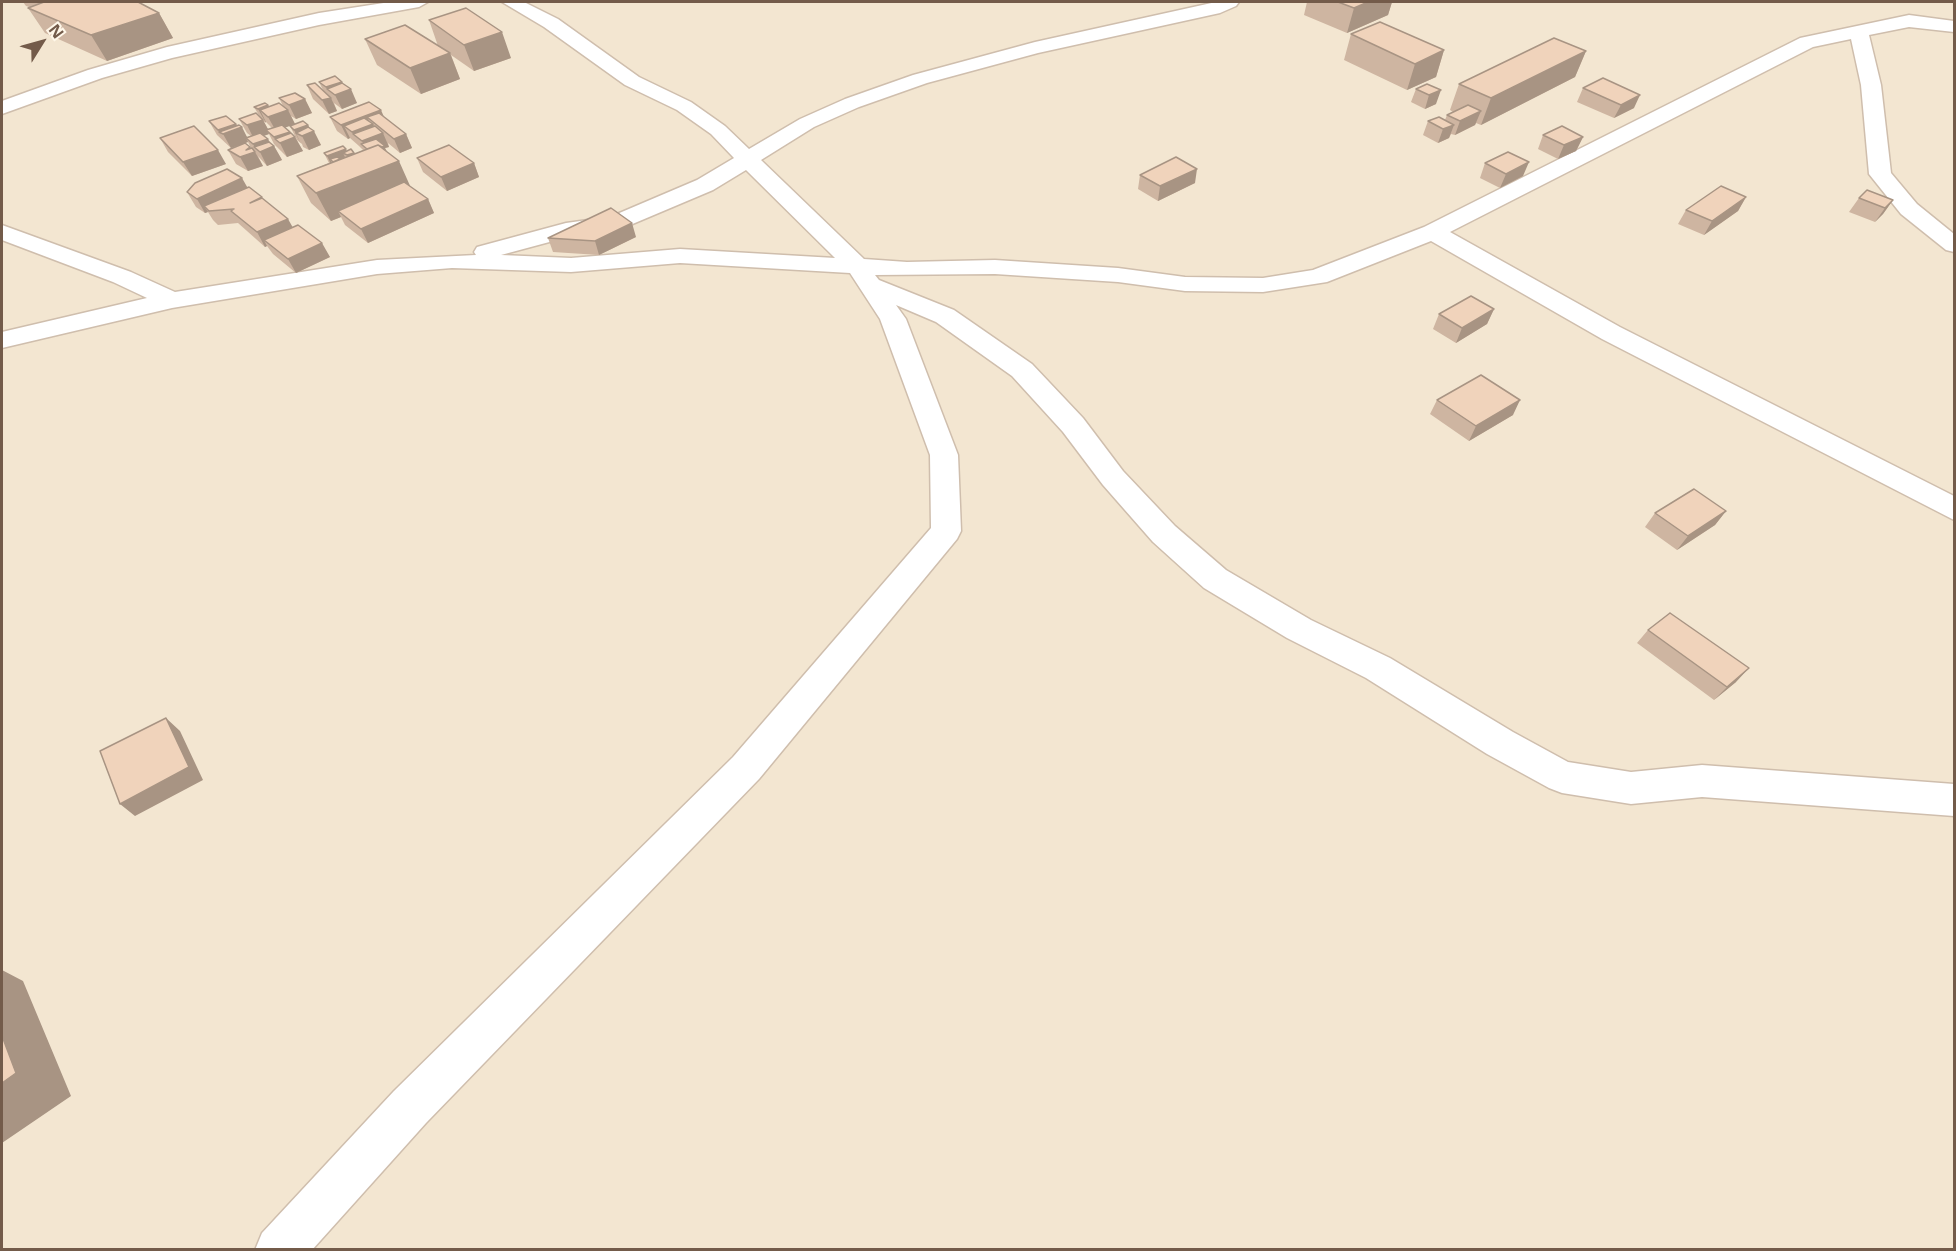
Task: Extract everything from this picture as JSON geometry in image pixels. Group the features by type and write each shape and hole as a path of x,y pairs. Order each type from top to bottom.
{"street":[{"path":"2,108 95,74 167,53 319,19 419,2"},
{"path":"279,1250 410,1107 746,768 946,531 944,455 893,319 864,276 718,130 684,106 632,81 550,22 511,2"},
{"path":"452,261 566,230 615,223 705,185 807,123 852,103 920,79 1035,48 1214,9 1230,2"},
{"path":"2,340 172,300 377,267 452,261 571,265 680,256 864,276 907,269 995,267 1118,275 1185,284 1263,285 1318,277 1432,232 1807,42 1910,21 1954,26"},
{"path":"1858,32 1871,85 1880,174 1909,209 1954,245"},
{"path":"2,232 122,277 172,300"},
{"path":"1432,232 1611,333 1954,509"},
{"path":"864,276 945,316 1022,370 1073,425 1113,478 1156,526 1215,579 1299,629 1378,668 1500,743 1562,777 1630,788 1702,781 1954,800"}],"shaded area":[{"path":"2,2 1954,2 1954,1249 2,1249"}],"building":[{"path":"44,2 138,2 159,13 91,35 28,8"},
{"path":"1338,2 1368,2 1354,8"},
{"path":"466,8 502,32 464,45 429,20"},
{"path":"1380,22 1444,50 1415,64 1351,34"},
{"path":"405,25 450,53 410,68 365,39"},
{"path":"1554,38 1586,51 1491,98 1459,84"},
{"path":"335,76 342,82 326,87 319,82"},
{"path":"1603,78 1640,95 1621,105 1583,88"},
{"path":"315,83 331,98 322,100 307,85"},
{"path":"342,83 351,89 335,95 327,89"},
{"path":"1427,84 1441,90 1429,95 1416,89"},
{"path":"295,93 305,99 289,105 279,98"},
{"path":"369,102 381,110 341,125 330,117"},
{"path":"265,103 268,105 258,109 254,107"},
{"path":"279,103 288,110 268,117 260,110"},
{"path":"1468,105 1481,111 1460,121 1447,115"},
{"path":"256,113 263,120 247,125 239,119"},
{"path":"379,113 406,134 394,139 367,117"},
{"path":"226,116 236,124 218,130 209,121"},
{"path":"1439,117 1454,125 1443,129 1428,121"},
{"path":"364,118 373,124 352,132 344,126"},
{"path":"303,121 308,125 294,130 290,126"},
{"path":"239,125 242,127 223,134 219,132"},
{"path":"282,125 290,132 274,137 266,130"},
{"path":"194,126 218,150 183,162 160,138"},
{"path":"375,126 383,133 362,141 353,134"},
{"path":"1562,126 1583,137 1564,145 1543,135"},
{"path":"308,127 314,131 302,136 296,133"},
{"path":"260,133 268,139 253,144 246,138"},
{"path":"291,133 295,137 280,143 275,139"},
{"path":"376,139 385,146 378,145 367,149 361,144"},
{"path":"269,142 274,146 260,152 254,147"},
{"path":"245,143 250,147 246,150 252,148 255,152 240,157 228,150"},
{"path":"378,145 399,161 316,193 297,176"},
{"path":"449,145 474,163 441,177 417,158"},
{"path":"343,146 346,149 327,156 324,153"},
{"path":"351,149 354,153 347,155 343,153"},
{"path":"1508,152 1529,162 1506,174 1485,163"},
{"path":"337,157 340,159 333,162 330,159"},
{"path":"1176,157 1197,169 1160,186 1140,175"},
{"path":"227,169 242,178 197,199 187,192 195,183"},
{"path":"404,182 428,199 361,229 338,211"},
{"path":"1721,186 1746,197 1712,221 1686,210"},
{"path":"249,187 262,197 250,203 262,198 288,219 257,232 231,211 234,209 209,211 204,206"},
{"path":"1867,190 1893,200 1885,208 1859,198"},
{"path":"611,208 632,223 595,241 548,238"},
{"path":"298,225 322,243 288,259 264,240"},
{"path":"1471,296 1494,309 1462,328 1439,314"},
{"path":"1481,375 1520,400 1476,426 1437,400"},
{"path":"1694,489 1726,511 1688,536 1655,513"},
{"path":"1670,613 1749,668 1727,687 1648,630"},
{"path":"166,718 189,767 120,804 100,751"},
{"path":"2,1036 16,1073 2,1083"}]}
